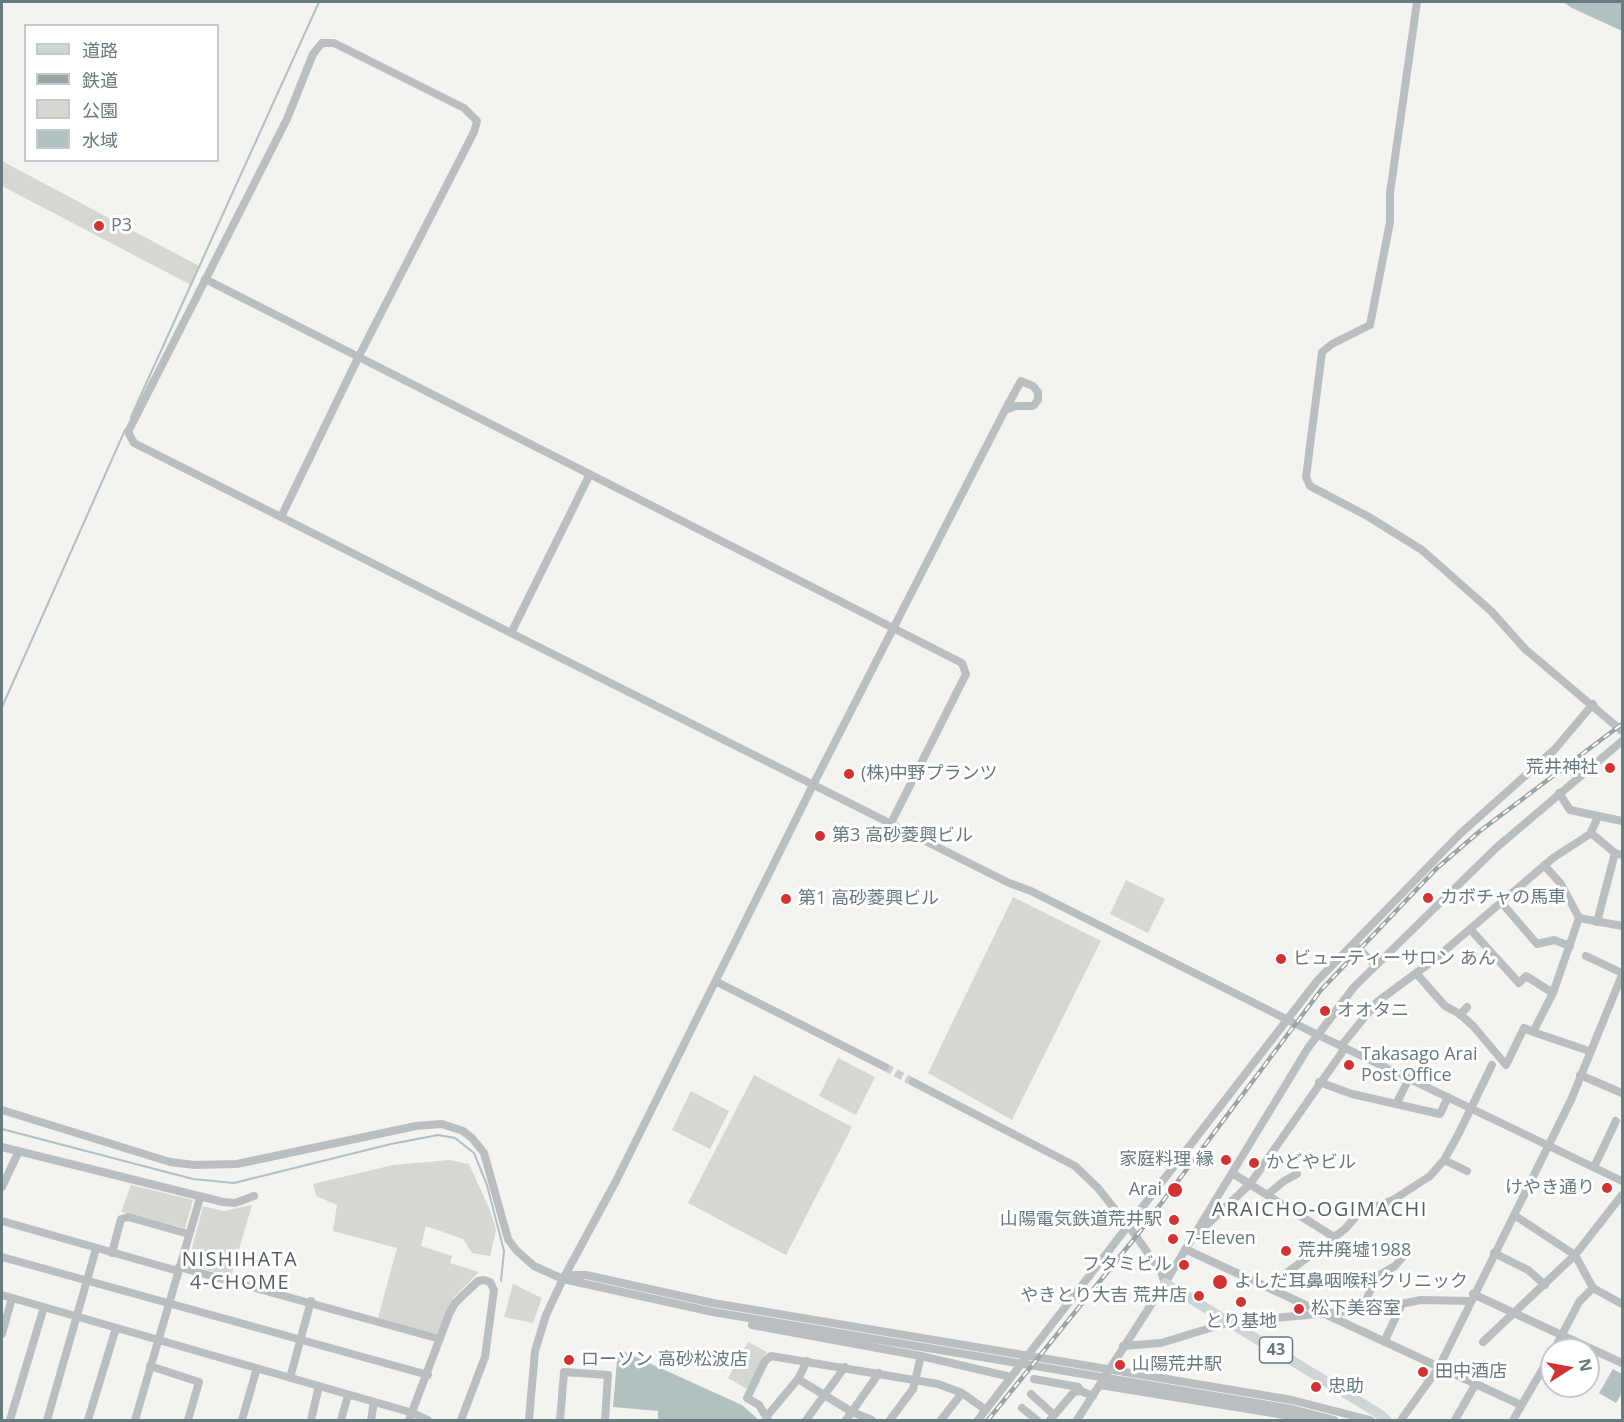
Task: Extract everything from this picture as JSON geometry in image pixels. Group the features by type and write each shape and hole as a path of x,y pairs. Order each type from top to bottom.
{"main road":[{"name":"43","path":"1165,1283 1386,1420"}],"street":[{"path":"1417,2 1390,193 1390,222 1370,325 1332,344 1322,352 1306,477 1310,486 1376,521 1422,550 1491,612 1525,649 1623,730"},
{"path":"281,517 477,122 464,108 334,43 322,43 313,54 287,119 128,432 134,442 281,517 813,785 1318,1035 1623,1181"},
{"path":"205,279 962,663 966,674 891,823"},
{"path":"529,1420 535,1351 546,1315 563,1280 717,982 813,785 1005,410 1021,381 1033,386 1038,392 1038,400 1033,406 1016,405 1005,410"},
{"path":"511,633 590,474"},
{"path":"978,1420 1317,981 1355,945 1460,834 1555,749 1593,704"},
{"path":"1077,1420 1165,1283 1318,1035 1354,987 1496,848 1623,741"},
{"path":"1559,793 1570,810 1623,821"},
{"path":"1191,1239 1250,1184 1343,1047 1377,1002 1416,973 1544,865 1591,833 1598,817"},
{"path":"1591,833 1619,854 1597,922"},
{"path":"1533,1032 1553,993 1579,918 1561,884 1544,865"},
{"path":"1500,902 1537,944 1554,940 1570,946"},
{"path":"1579,918 1623,926"},
{"path":"1470,928 1520,983 1526,976 1553,993"},
{"path":"1355,945 1375,965"},
{"path":"1401,1420 1438,1367 1548,1146 1613,1002 1623,974 1586,956"},
{"path":"1416,973 1445,1006 1460,1015 1506,1065 1524,1029 1589,1051"},
{"path":"717,982 885,1067"},
{"path":"1460,1015 1467,1006"},
{"path":"1268,1287 1334,1238 1359,1213 1411,1191 1430,1176 1444,1160 1492,1065"},
{"path":"1580,1075 1623,1093"},
{"path":"1396,1104 1409,1078"},
{"path":"913,1082 1074,1166 1098,1188 1128,1226 1161,1272 1165,1283"},
{"path":"1319,1082 1337,1090 1440,1114 1448,1098"},
{"path":"2,1110 170,1162 195,1166 237,1164 429,1124 453,1128 472,1138 484,1153 508,1239 516,1250 534,1266 563,1280 713,1312 1173,1385 1292,1409 1332,1420"},
{"path":"1594,1167 1616,1121"},
{"path":"2,1147 200,1198 235,1203 254,1196"},
{"path":"2,1187 19,1151"},
{"path":"1444,1160 1467,1171"},
{"path":"1232,1173 1334,1238"},
{"path":"1267,1195 1297,1174"},
{"path":"1483,1341 1575,1255 1623,1195"},
{"path":"135,1420 200,1198"},
{"path":"1514,1215 1575,1255 1593,1288 1623,1304"},
{"path":"112,1253 121,1219 128,1217 189,1234"},
{"path":"2,1221 96,1249 311,1301 440,1339"},
{"path":"47,1420 96,1249"},
{"path":"1185,1249 1521,1406"},
{"path":"1362,1310 1376,1276 1395,1266 1408,1251"},
{"path":"1494,1253 1528,1269 1545,1285"},
{"path":"2,1257 428,1375"},
{"path":"563,1280 574,1275 586,1275 894,1339"},
{"path":"411,1417 455,1303 478,1281 490,1282 494,1290 485,1357 461,1420"},
{"path":"1561,1338 1579,1302 1593,1288"},
{"path":"2,1295 320,1386 374,1402 411,1417 428,1420"},
{"path":"2,1335 12,1298"},
{"path":"1123,1347 1161,1343 1230,1322 1362,1310 1421,1300 1472,1298 1516,1312 1623,1363"},
{"path":"290,1378 311,1301"},
{"path":"1384,1342 1402,1304"},
{"path":"10,1420 44,1307"},
{"path":"713,1312 730,1321 921,1356 1011,1377"},
{"path":"88,1420 116,1328"},
{"path":"807,1361 798,1379 767,1418 759,1404 747,1398 765,1360 771,1356 807,1361 917,1379 962,1393 986,1410"},
{"path":"890,1420 917,1379 921,1356"},
{"path":"150,1366 199,1382 188,1420"},
{"path":"806,1420 845,1367"},
{"path":"242,1420 257,1368"},
{"path":"560,1420 564,1371 608,1375 605,1420"},
{"path":"846,1420 879,1373"},
{"path":"1513,1420 1540,1374"},
{"path":"798,1379 852,1412 872,1420"},
{"path":"1034,1379 1078,1387 1081,1391 1093,1396"},
{"path":"1100,1385 1315,1420 1332,1420"},
{"path":"1173,1385 1292,1400 1370,1420"},
{"path":"1455,1420 1475,1385"},
{"path":"311,1420 320,1386"},
{"path":"1031,1394 1052,1418 1074,1392 1081,1391"},
{"path":"941,1420 962,1393"},
{"path":"341,1420 348,1395"},
{"path":"371,1420 374,1402"},
{"path":"1022,1408 1037,1420"}],"green space":[{"path":"2,161 199,266 191,285 2,186"},
{"path":"1126,880 1165,899 1148,933 1110,914"},
{"path":"1013,897 1101,941 1012,1120 928,1073"},
{"path":"838,1058 875,1077 856,1115 819,1096"},
{"path":"754,1075 852,1127 786,1255 688,1203"},
{"path":"691,1091 729,1111 710,1149 672,1130"},
{"path":"450,1160 469,1164 490,1210 496,1230 490,1256 472,1253 463,1239 426,1226 421,1246 452,1256 450,1263 479,1272 453,1298 437,1334 378,1318 397,1248 333,1231 337,1205 316,1196 313,1184 393,1165"},
{"path":"131,1185 193,1200 185,1228 121,1212"},
{"path":"252,1205 231,1277 188,1264 203,1206 224,1211"},
{"path":"513,1284 542,1298 533,1323 504,1317"},
{"path":"748,1342 767,1352 747,1389 728,1378"}],"water":[{"path":"1563,2 1622,2 1622,31 1572,8"},
{"path":"618,1349 742,1405 759,1420 658,1420 658,1411 613,1407"},
{"path":"1613,1369 1622,1374 1622,1393 1616,1403 1600,1394"}],"waterway":[{"path":"131,417 319,2"},
{"path":"2,707 125,430"},
{"path":"2,1129 193,1179 234,1183 391,1144 438,1135 455,1138 474,1153 487,1185 504,1251 501,1281"}],"tunnel":[{"path":"885,1067 913,1082"}],"railway":[{"path":"988,1420 1142,1229 1321,990 1436,869 1480,831 1622,724"}],"place":[{"name":"P3","path":"99,226"},
{"name":"荒井神社","path":"1610,768"},
{"name":"(株)中野プランツ","path":"849,774"},
{"name":"第3 高砂菱興ビル","path":"820,836"},
{"name":"カボチャの馬車","path":"1428,898"},
{"name":"第1 高砂菱興ビル","path":"786,899"},
{"name":"ビューティーサロン あん","path":"1281,959"},
{"name":"オオタニ","path":"1325,1011"},
{"name":"Takasago Arai Post Office","path":"1349,1065"},
{"name":"家庭料理 縁","path":"1226,1160"},
{"name":"かどやビル","path":"1254,1163"},
{"name":"けやき通り","path":"1607,1188"},
{"name":"Arai","path":"1175,1190"},
{"name":"山陽電気鉄道荒井駅","path":"1174,1220"},
{"name":"7-Eleven","path":"1173,1239"},
{"name":"荒井廃墟1988","path":"1286,1251"},
{"name":"フタミビル","path":"1184,1265"},
{"name":"よしだ耳鼻咽喉科クリニック","path":"1220,1282"},
{"name":"やきとり大吉 荒井店","path":"1199,1296"},
{"name":"とり基地","path":"1241,1302"},
{"name":"松下美容室","path":"1299,1309"},
{"name":"ローソン 高砂松波店","path":"569,1360"},
{"name":"山陽荒井駅","path":"1120,1365"},
{"name":"田中酒店","path":"1423,1372"},
{"name":"忠助","path":"1316,1387"}],"district":[{"name":"ARAICHO-OGIMACHI","path":"1320,1210"},
{"name":"NISHIHATA 4-CHOME","path":"240,1272"}]}
